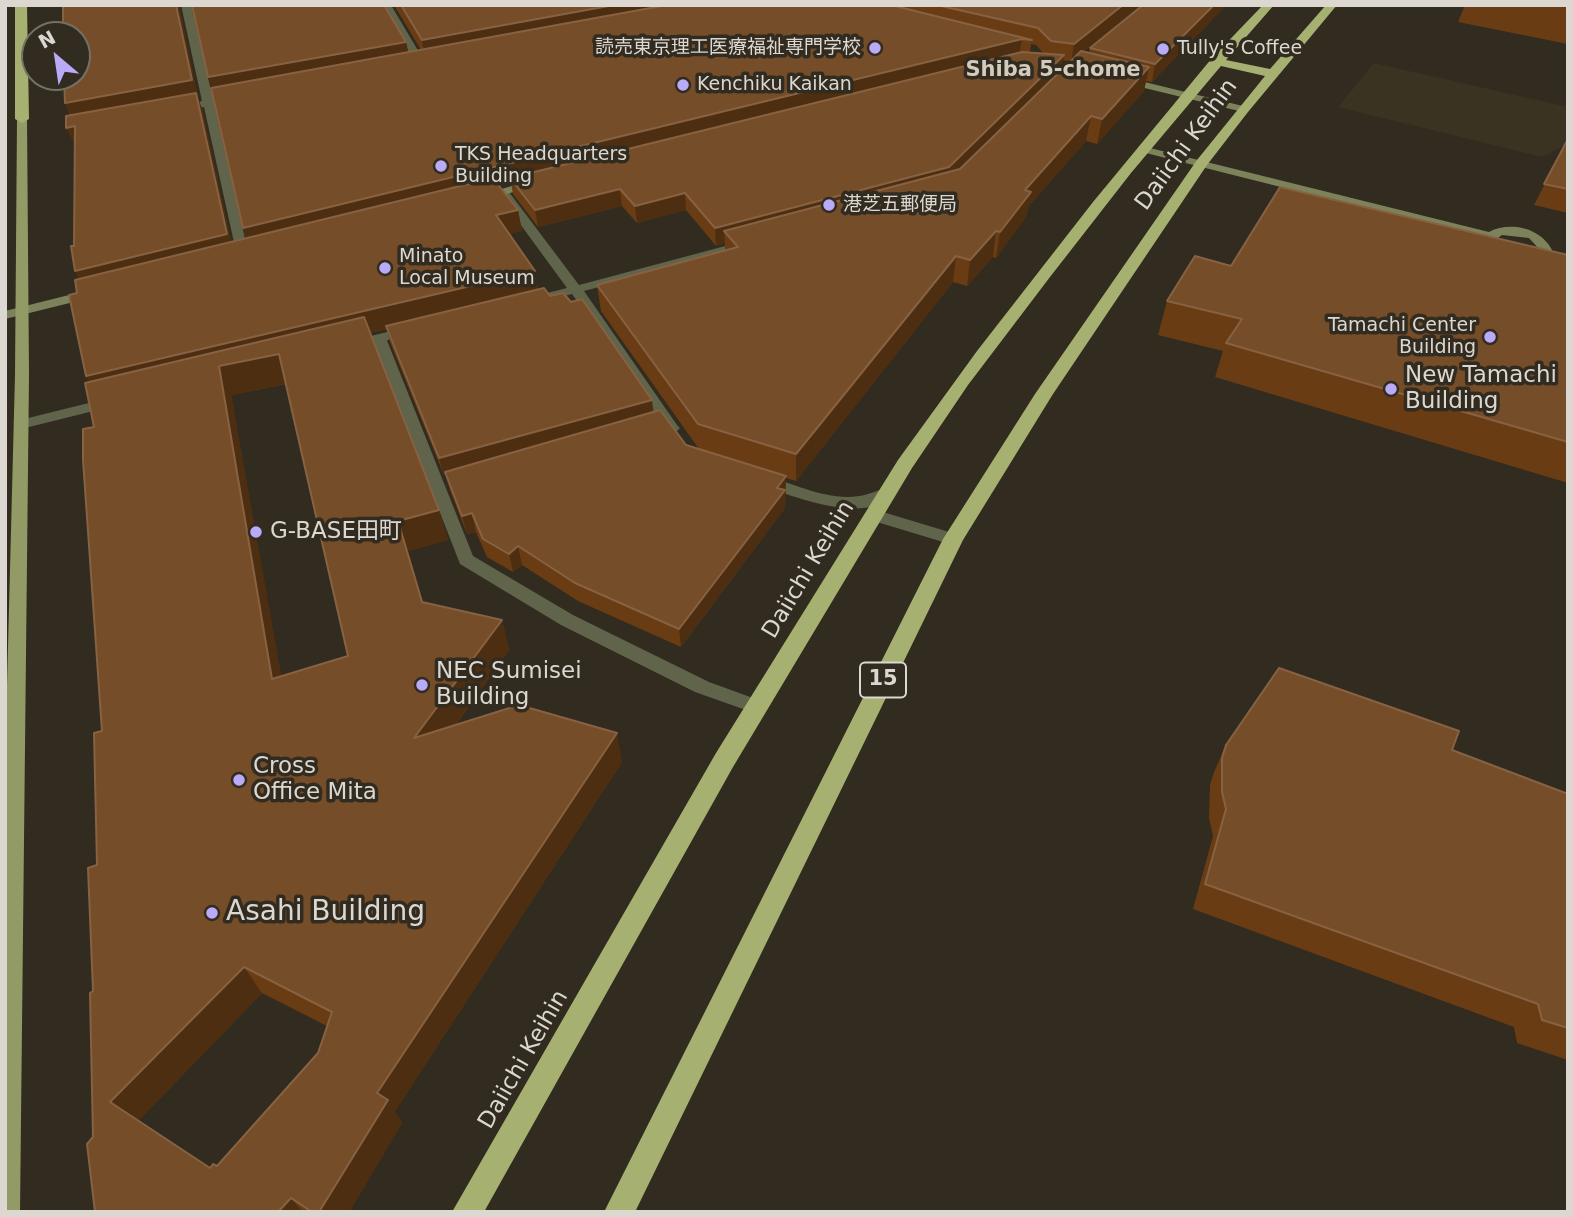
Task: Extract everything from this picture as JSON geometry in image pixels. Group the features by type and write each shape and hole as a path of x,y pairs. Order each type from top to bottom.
{"highway":[{"path":"5,123 22,119 21,5"},
{"name":"Daiichi Keihin","path":"467,1212 757,707 886,493 966,375 1142,149 1216,61 1269,5"},
{"name":"Daiichi Keihin","path":"620,1212 953,539 1044,394 1202,163 1243,109 1332,5"},
{"path":"1216,61 1275,74"}],"main road":[{"path":"7,1212 21,424 22,119"}],"street":[{"path":"186,5 243,256"},
{"path":"386,5 421,64"},
{"path":"408,66 435,61"},
{"path":"1107,76 1243,109"},
{"path":"167,110 247,96"},
{"path":"1142,149 1490,236"},
{"path":"471,199 542,182"},
{"path":"502,192 576,290 660,422 680,439"},
{"path":"510,306 757,241"},
{"path":"229,259 256,253"},
{"path":"5,315 108,289"},
{"path":"338,348 431,325"},
{"path":"379,338 442,484 466,560 567,620 702,687 757,707"},
{"path":"21,424 123,399"},
{"path":"746,474 844,504 873,500 886,493"},
{"path":"873,515 953,539"}],"shaded area":[{"path":"1374,63 1568,107 1568,144 1542,157 1338,107"}],"building":[{"path":"63,5 176,5 192,80 65,103 65,91 91,91 91,21 63,21"},
{"path":"192,5 384,5 406,42 208,77"},
{"path":"401,5 614,5 422,40"},
{"path":"667,5 891,5 1032,40 1022,39 243,228 211,88"},
{"path":"937,5 1123,5 1074,44 1051,41 1038,28"},
{"path":"1143,5 1214,5 1155,64 1090,48"},
{"path":"1081,51 1149,67 1102,119 1091,116 1025,190 1031,192 1000,232 996,231 970,260 956,256 796,454 698,424 597,285 738,247 724,231 960,169"},
{"path":"1022,52 1064,55 949,167 715,228 685,193 635,206 620,189 535,210 510,178"},
{"path":"196,93 227,234 75,271 71,246 74,246 75,126 66,128 66,116"},
{"path":"1568,139 1568,189 1544,184"},
{"path":"493,178 518,210 496,215 535,271 86,376 69,295 77,293 75,280"},
{"path":"1280,187 1568,255 1568,442 1226,343 1242,319 1167,301 1195,256 1231,266"},
{"path":"544,288 550,296 563,293 571,302 582,299 652,400 439,458 386,326"},
{"path":"364,317 439,510 398,521 422,602 502,620 414,738 519,705 617,733 377,1093 388,1100 319,1212 312,1212 291,1198 278,1212 95,1212 87,1144 93,1137 90,993 93,991 88,868 97,865 94,733 102,731 83,460 83,429 94,427 85,383","holes":["279,354 348,656 272,679 219,366","244,967 332,1012 318,1053 217,1166 213,1164 210,1168 110,1102"]},
{"path":"660,410 686,445 786,476 777,488 785,490 679,629 575,583 518,546 509,554 483,539 472,513 462,516 445,472"},
{"path":"1279,668 1459,731 1452,750 1568,794 1568,1028 1542,1020 1538,1004 1205,884 1226,809 1222,792 1222,758 1226,745"}],"place":[{"name":"読売東京理工医療福祉専門学校","path":"875,48"},
{"name":"Tully's Coffee","path":"1163,49"},
{"name":"Kenchiku Kaikan","path":"683,85"},
{"name":"TKS Headquarters Building","path":"441,166"},
{"name":"港芝五郵便局","path":"829,205"},
{"name":"Minato Local Museum","path":"385,268"},
{"name":"Tamachi Center Building","path":"1490,337"},
{"name":"New Tamachi Building","path":"1391,389"},
{"name":"G-BASE田町","path":"256,532"},
{"name":"NEC Sumisei Building","path":"422,685"},
{"name":"Cross Office Mita","path":"239,780"},
{"name":"Asahi Building","path":"212,913"}],"district":[{"name":"Shiba 5-chome","path":"1053,71"}]}
